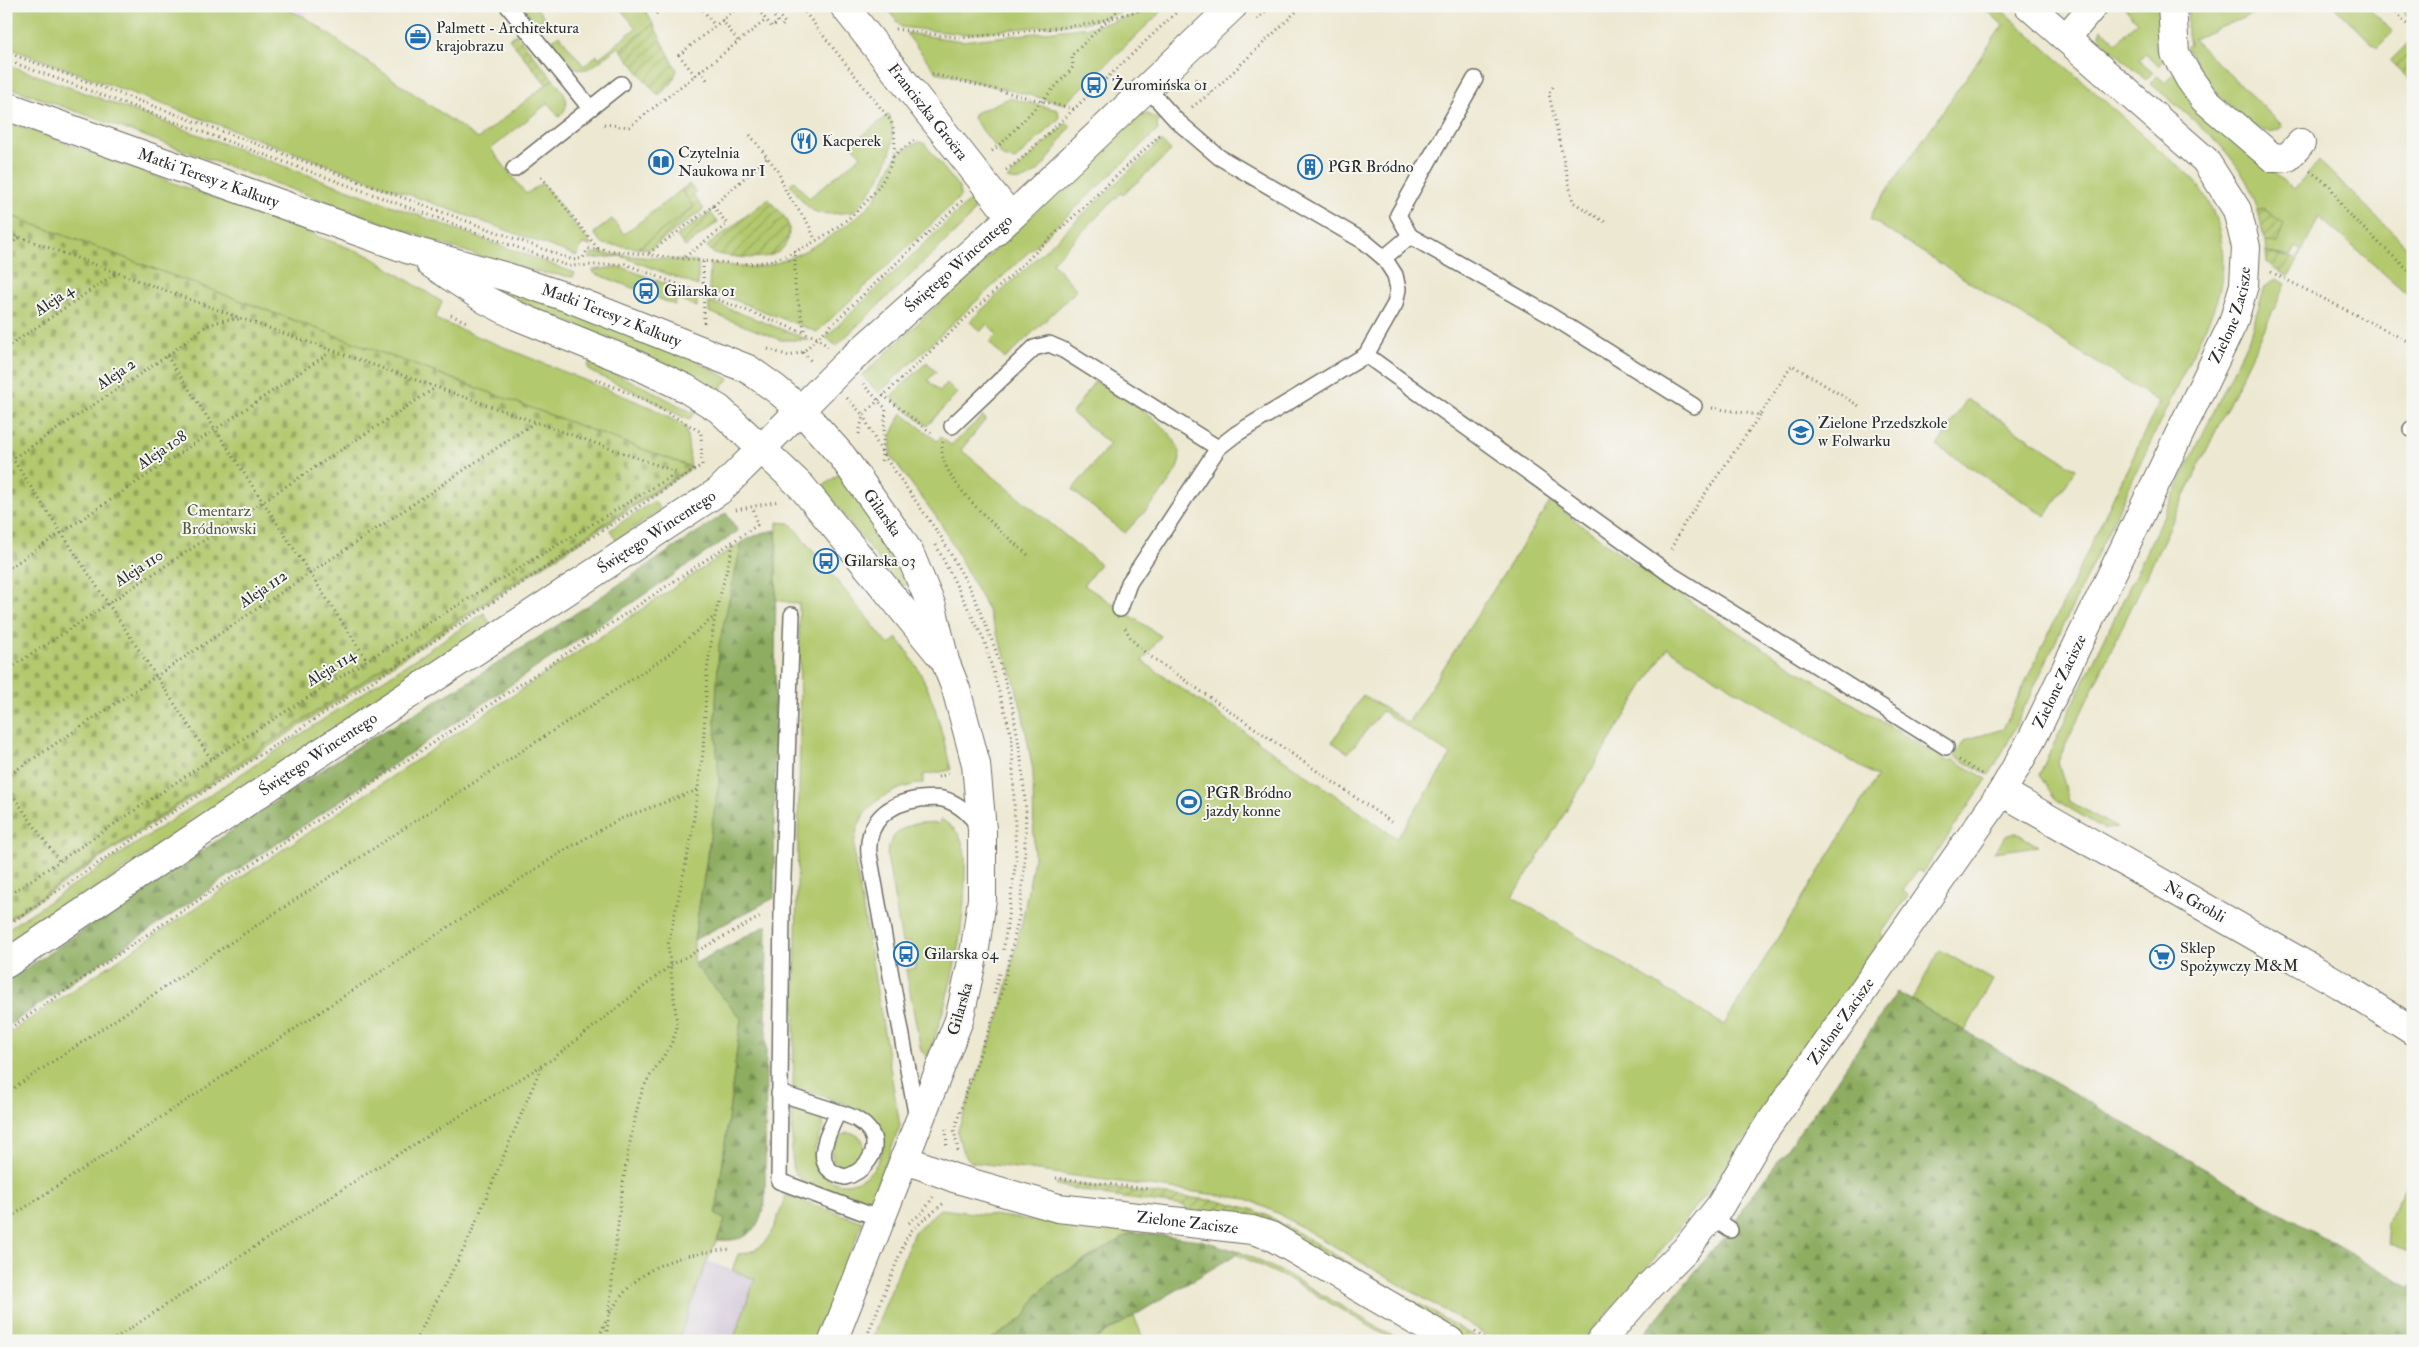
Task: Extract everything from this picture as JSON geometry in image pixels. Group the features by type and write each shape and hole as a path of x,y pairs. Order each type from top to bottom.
{"street":[{"name":"Franciszka Groëra","path":"844,6 1010,217"},
{"name":"Świętego Wincentego","path":"6,964 297,768 719,491 845,365 1010,217 1233,6"},
{"name":"Zielone Zacisze","path":"1601,1341 1649,1286 1685,1250 1721,1223 1726,1198 1759,1138 1996,786 2033,737 2233,323 2244,285 2246,247 2238,210 2205,160 2029,6"},
{"path":"2066,38 2093,6"},
{"path":"2172,6 2175,53 2204,99 2273,158 2281,159 2296,149"},
{"name":"Matki Teresy z Kalkuty","path":"6,106 410,250 507,276 652,330 748,370 776,388 800,409"},
{"name":"Matki Teresy z Kalkuty","path":"410,250 486,300 517,316 633,363 685,388 718,409 762,448"},
{"name":"Gilarska","path":"800,409 842,456 909,552 932,607 945,661 956,689 976,764 982,830 982,899 975,948 959,1020 833,1341"},
{"name":"Gilarska","path":"762,448 802,487 945,661"},
{"name":"Na Grobli","path":"1996,786 2341,985 2413,1031"},
{"name":"Zielone Zacisze","path":"904,1159 954,1178 1058,1208 1252,1230 1271,1236 1450,1341"}],"lane":[{"path":"508,6 590,108"},
{"path":"1474,78 1398,215 1410,236 1548,314 1694,406"},
{"path":"514,169 621,84"},
{"path":"1120,608 1129,584 1218,448 1236,434 1366,355 1395,304 1398,289 1395,275 1384,258 1365,242 1219,157 1176,120 1146,88"},
{"path":"1384,258 1410,236"},
{"path":"952,426 1034,348 1049,344 1063,350 1218,448"},
{"path":"1366,355 1667,572 1946,747"},
{"path":"792,615 782,905 779,1181 881,1219"},
{"path":"918,1125 868,842 874,824 887,810 910,800 944,799 957,805 982,830"},
{"path":"779,1093 838,1112"}],"path":[{"path":"656,14 665,6"},
{"path":"700,6 716,26"},
{"path":"695,75 679,55 740,6"},
{"path":"755,6 772,27 778,22 766,6"},
{"path":"771,6 785,23 780,28"},
{"path":"6,52 573,260 583,258 588,250 598,249 703,260 758,262 795,250 847,220 868,201 883,178 892,156 895,137 891,121 800,6"},
{"path":"992,151 1042,102 1071,70 1072,55 1122,6"},
{"path":"895,29 962,38 1090,24 1155,6"},
{"path":"878,400 1176,120 1211,93 1302,6"},
{"path":"2388,6 2413,30"},
{"path":"722,20 738,41"},
{"path":"600,124 628,127 766,20"},
{"path":"6,60 568,266 624,264 818,338 831,350"},
{"path":"700,71 708,81"},
{"path":"930,74 1074,109"},
{"path":"1553,87 1549,94 1573,202 1605,222"},
{"path":"892,156 923,134"},
{"path":"750,135 778,171 786,192 809,225 815,240"},
{"path":"2296,149 2330,186 2344,210 2413,275"},
{"path":"649,253 713,206 768,157"},
{"path":"546,167 538,174 598,249"},
{"path":"684,258 727,224 713,206"},
{"path":"6,232 534,423"},
{"path":"6,247 20,237"},
{"path":"795,250 796,287 805,333"},
{"path":"703,260 704,323"},
{"name":"Aleja 4","path":"6,348 116,272"},
{"path":"2288,281 2413,344"},
{"path":"451,315 477,326"},
{"name":"Aleja 2","path":"6,463 167,356 206,326 224,320 243,319"},
{"path":"764,348 794,356 803,352 818,338"},
{"name":"Aleja 108","path":"6,570 333,350"},
{"path":"167,356 367,660"},
{"path":"1670,550 1684,524 1760,415 1792,365 1859,406"},
{"path":"589,376 647,401 701,432 702,465 733,510 784,500"},
{"path":"860,380 886,409 881,466"},
{"name":"Aleja 110","path":"6,671 435,387"},
{"path":"883,395 937,438 952,426"},
{"path":"1734,411 1760,415"},
{"path":"863,415 882,453 941,537 972,592 996,648 1013,709 1021,758 1026,811 1024,870 1018,916 1002,993 954,1130 960,1163 944,1205 919,1224 906,1239 865,1341"},
{"name":"Aleja 114","path":"6,897 211,759 367,660 677,472 534,423"},
{"name":"Aleja 112","path":"6,777 534,423"},
{"path":"952,426 941,447 943,463 948,472 974,504 1030,557"},
{"path":"6,449 211,759"},
{"path":"6,926 170,814 702,465"},
{"path":"6,1031 168,920 734,541 756,525 753,507"},
{"path":"606,1341 618,1213 640,1098 648,1077 676,1036 677,1024 668,945 691,839 698,790 705,728 707,671 715,616 734,541"},
{"path":"1120,608 1125,629 1139,648 1391,822"},
{"path":"6,1093 278,911 664,658 715,616"},
{"path":"1946,747 1953,757 1996,786"},
{"path":"931,798 929,778 949,774 953,768"},
{"path":"6,786 59,861"},
{"path":"6,1220 564,851 620,819 698,790"},
{"path":"110,1341 350,1184 543,1065 591,1031 671,965 782,905"},
{"path":"414,1341 467,1243 543,1065"},
{"path":"940,1069 970,1081"},
{"path":"596,1341 609,1314 627,1288 649,1270 662,1263 692,1254 731,1249"}],"shaded area":[{"path":"277,6 314,6 303,16"},
{"path":"707,1261 756,1279 733,1341 678,1341"}],"green space":[{"path":"6,6 277,6 303,16 478,139 553,79 563,93 566,102 566,107 559,117 548,103 491,149 526,194 542,183 592,246 582,244 577,256 6,47"},
{"path":"522,6 535,6 545,18 537,25"},
{"path":"618,6 643,6 653,24 621,50 618,47 589,68 582,70 576,68 551,41 559,35 584,66 597,55 599,58 636,28"},
{"path":"885,6 1144,6 1089,22 962,34 901,27"},
{"path":"1167,6 1065,104 936,72 906,33 962,41 1091,27"},
{"path":"1982,6 1997,6 2193,179 2204,194 2218,226 2223,260 2222,278 2212,313 2007,744 1989,775 1954,756 1965,740 2003,729 2159,402 1870,219 1875,208 2003,25"},
{"path":"2123,6 2161,6 2167,57 2159,66 2144,54 2139,60 2153,72 2146,80 2103,42 2100,35 2102,29 2117,43 2137,21"},
{"path":"2188,6 2272,6 2193,39 2283,126 2278,130 2264,130 2245,119 2211,86 2186,46 2190,44 2187,31"},
{"path":"2334,6 2367,6 2393,32 2377,48"},
{"path":"2397,6 2413,6 2413,13 2408,17"},
{"path":"653,24 677,70 672,83 658,96 621,50"},
{"path":"516,34 553,79 546,84 509,39"},
{"path":"2413,38 2413,83 2390,61"},
{"path":"6,64 575,273 573,277 529,271 448,246 6,86"},
{"path":"2175,72 2211,119 2294,190 2319,161 2413,252 2413,299 2319,217 2298,259 2302,249 2296,246 2291,256 2266,253 2265,242 2277,243 2265,209 2258,211 2251,191 2241,172 2214,139 2150,83 2157,76 2166,83"},
{"path":"1009,98 1058,110 1059,119 1015,160 1003,157 973,118 975,113"},
{"path":"889,114 893,141 890,154 878,180 862,202 853,212 830,214 815,212 809,208 790,184 794,181 809,198 861,156 852,144"},
{"path":"1147,114 1161,120 1157,124 1158,130 879,393 862,376 1134,119"},
{"path":"6,121 368,255 442,302 435,319 650,407 686,427 691,467 6,214"},
{"path":"1067,122 1071,126 1045,164 1037,172 1028,178 1018,180 1007,179"},
{"path":"1161,141 1171,151 1123,195 1121,193 1052,262 1077,290 1005,359 989,342 997,334 987,324 980,332 970,321"},
{"path":"918,142 924,143 960,189 960,197 817,332 709,290 710,263 753,267 773,264 804,251 851,222 873,201 898,155"},
{"path":"689,184 696,193 693,195 704,209 650,249 638,248 694,207 681,190"},
{"path":"681,190 695,207 638,248 602,244 594,233 612,219 624,234"},
{"path":"768,199 783,215 788,224 788,238 784,247 776,253 756,258 714,254 707,246"},
{"path":"975,200 973,212 967,221 836,346 826,337 967,203"},
{"path":"2264,209 2284,224 2277,243 2265,242 2258,211"},
{"path":"710,212 718,222 685,247 677,236"},
{"name":"Cmentarz Bródnowski","path":"6,214 691,467 262,747 6,920"},
{"path":"597,253 698,262 698,286 621,256 589,259 592,254"},
{"path":"2266,253 2298,259 2289,277 2276,270 2267,262"},
{"path":"616,267 624,268 697,296 697,307 677,299 675,305 657,298 658,293 637,284 635,289 594,273 593,270"},
{"path":"2276,279 2286,284 2058,761 2069,801 2117,828 2104,829 2056,800 2039,775 2249,338 2265,287"},
{"path":"500,287 684,354 729,379 718,392 614,341 502,294"},
{"path":"709,301 809,340 781,340 709,312"},
{"path":"589,362 646,388 695,414 688,420 642,395 591,372 588,367"},
{"path":"927,362 936,372 928,380 939,391 947,383 957,393 927,426 890,397"},
{"path":"1095,381 1149,415 1173,438 1179,451 1179,463 1170,481 1125,533 1072,490 1110,444 1072,413"},
{"path":"1967,399 2076,469 2046,516 1937,446"},
{"path":"902,413 937,441 940,437 951,445 983,416 986,419 961,450 1100,564 1084,585 1161,636 1142,661 1397,838 1451,755 1382,711 1348,753 1332,742 1363,695 1408,723 1550,502 1662,584 1807,676 1949,762 1952,759 1987,779 1923,873 1917,870 1903,891 1908,895 1881,934 1888,940 1742,1145 1625,1294 1583,1341 1497,1341 1277,1213 1247,1199 971,1162 963,1153 957,1132 1000,1014 1022,922 1034,859 1033,771 1022,711 1013,677 987,608 940,522 890,455 891,436","holes":["1667,648 1877,777 1724,1025 1513,897"]},
{"path":"691,467 691,469 198,793 6,922 6,920 262,747"},
{"path":"839,474 877,527 910,578 906,586 897,583 822,487"},
{"path":"654,501 661,510 616,540 610,530"},
{"path":"726,513 738,531 6,1027 6,982 361,744 501,662"},
{"path":"777,522 790,523 889,645 897,638 909,654 926,685 932,701 951,770 923,775 923,783 893,791 881,798 863,817 857,830 854,845 855,862 900,1126 873,1195 863,1202 808,1185 796,1175 792,1167 792,1103 821,1114 823,1127 815,1148 815,1163 820,1171 833,1182 848,1184 861,1179 872,1169 880,1156 882,1141 878,1126 865,1113 841,1102 793,1087 800,746 799,604 776,600"},
{"path":"776,530 774,898 694,940 719,781 715,720 719,644 742,542 761,533"},
{"path":"742,542 720,644 715,720 719,781 694,940 694,964 741,1018 716,1215 726,1220 707,1261 678,1341 6,1341 6,1035"},
{"path":"484,613 490,623 6,949 6,930"},
{"path":"941,819 952,827 960,837 964,848 964,905 958,949 948,993 928,1057 921,1051 906,970 916,968 911,942 902,943 887,856 889,846 898,832 921,823 939,824"},
{"path":"2015,832 2038,846 1994,852 2006,836"},
{"path":"767,925 765,1202 759,1221 750,1233 737,1239 717,1240 725,1220 716,1215 741,1018 694,964"},
{"path":"1940,950 1993,980 1965,1031 1912,1000"},
{"path":"1897,992 2410,1287 2413,1283 2413,1341 1638,1341 1736,1222 1743,1208 1821,1103"},
{"path":"847,1133 855,1134 861,1138 864,1148 858,1161 845,1169 833,1161 831,1147 837,1137"},
{"path":"2413,1175 2413,1255 2390,1243 2386,1225"},
{"path":"1057,1182 1226,1202 1254,1210 1274,1219 1482,1341 1465,1341 1287,1237 1189,1214 1185,1206 1108,1196 1056,1185"},
{"path":"786,1195 863,1222 815,1341 733,1341 755,1279 732,1270 738,1254 758,1248 771,1234"},
{"path":"940,1209 1133,1232 1058,1275 1025,1316 1013,1326 988,1341 871,1341 914,1232"},
{"path":"1133,1232 1200,1240 1240,1252 1092,1341 988,1341 1013,1326 1025,1316 1038,1294 1052,1280"},
{"path":"1240,1252 1287,1274 1401,1341 1395,1341 1290,1280 1236,1254"},
{"path":"1134,1316 1144,1341 1092,1341"}],"place":[{"name":"Palmett - Architektura krajobrazu","path":"418,37"},
{"name":"Żuromińska 01","path":"1094,85"},
{"name":"Kacperek","path":"804,141"},
{"name":"Czytelnia Naukowa nr I","path":"661,162"},
{"name":"PGR Bródno","path":"1310,167"},
{"name":"Gilarska 01","path":"646,291"},
{"name":"Zielone Przedszkole w Folwarku","path":"1801,432"},
{"name":"Gilarska 03","path":"826,561"},
{"name":"PGR Bródno jazdy konne","path":"1189,802"},
{"name":"Gilarska 04","path":"906,954"},
{"name":"Sklep Spożywczy M&M","path":"2162,957"}]}
